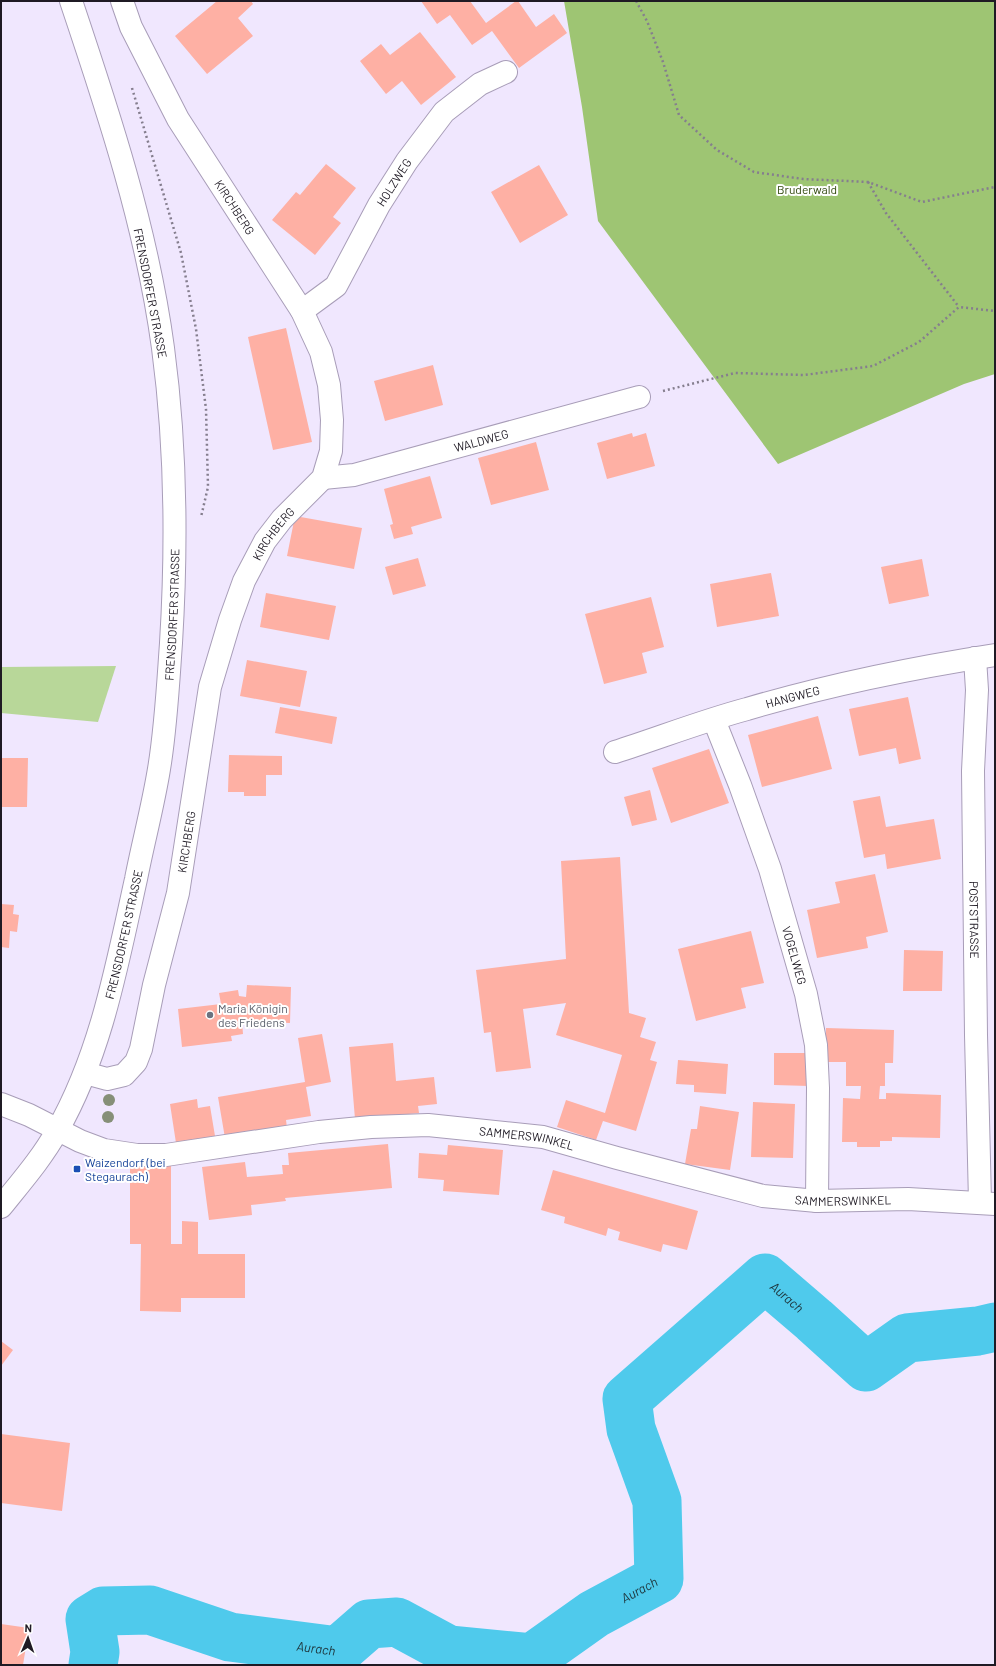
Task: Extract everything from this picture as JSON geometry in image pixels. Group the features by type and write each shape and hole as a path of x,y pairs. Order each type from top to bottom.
{"street":[{"name":"FRENSDORFER STRASSE","path":"1,1207 38,1161 58,1130 85,1073 108,1002 159,767 168,682 174,598 174,497 170,407 165,361 150,274 134,204 106,107 71,1"},
{"name":"KIRCHBERG","path":"85,1073 107,1079 124,1075 136,1062 141,1050 154,985 178,893 210,687 230,620 244,581 265,541 282,520 323,478 331,451 332,420 329,385 321,352 302,311 178,119 131,26 122,1"},
{"name":"HOLZWEG","path":"302,311 336,286 379,205 407,161 444,112 480,84 506,72"},
{"name":"WALDWEG","path":"323,478 354,475 639,397"},
{"name":"HANGWEG","path":"615,752 746,709 817,690 894,672 985,657"},
{"name":"POSTSTRASSE","path":"985,657 977,690 973,772 976,1035 987,1203"},
{"name":"VOGELWEG","path":"714,720 740,785 770,869 806,994 816,1045 818,1088 817,1201"},
{"name":"SAMMERSWINKEL","path":"1,1104 29,1115 80,1141 104,1150 137,1155 166,1155 319,1132 428,1125 543,1137 616,1158 763,1196 817,1201 908,1199 987,1203"}],"path":[{"path":"636,1 647,21 663,62 679,115 717,150 754,172 803,179 868,182 922,202 995,187"},
{"path":"868,182 886,213 959,308"},
{"path":"639,397 735,373 804,375 873,366 919,342 959,308 995,311"}],"green space":[{"name":"Bruderwald","path":"564,1 995,1 995,374 964,384 778,464 598,221 582,107"},
{"path":"116,666 98,722 1,713 1,667"}],"building":[{"path":"217,1 251,1 253,4 238,18 253,36 207,74 175,36"},
{"path":"421,1 470,1 486,23 518,1 536,27 554,14 567,33 519,68 492,31 472,45 450,15 437,24"},
{"path":"420,32 456,77 421,105 402,81 386,94 360,61 381,44 390,55"},
{"path":"326,164 356,188 333,217 341,223 315,255 272,220 296,192 300,195"},
{"path":"539,165 568,215 520,243 491,192"},
{"path":"286,328 312,442 273,450 248,337"},
{"path":"433,365 443,405 385,421 374,381"},
{"path":"632,433 633,437 646,433 655,466 607,479 597,443"},
{"path":"536,442 549,490 491,505 478,458"},
{"path":"430,476 442,518 411,527 413,534 394,539 390,525 393,524 384,489"},
{"path":"295,516 362,528 354,569 287,556"},
{"path":"418,558 426,586 393,595 385,567"},
{"path":"922,559 929,596 889,604 881,567"},
{"path":"771,573 779,616 717,627 710,584"},
{"path":"266,593 336,606 329,640 260,627"},
{"path":"651,597 664,647 642,653 647,673 604,684 585,614"},
{"path":"247,660 307,671 300,707 240,696"},
{"path":"908,697 921,759 899,764 896,748 859,756 849,709"},
{"path":"280,707 337,717 332,744 275,733"},
{"path":"818,716 832,769 762,787 748,735"},
{"path":"709,749 729,803 671,823 652,768"},
{"path":"229,755 282,756 282,775 266,775 266,796 244,796 244,792 228,792"},
{"path":"1,758 28,758 27,807 1,807"},
{"path":"650,790 657,820 632,826 624,797"},
{"path":"880,796 886,827 934,819 941,859 887,869 885,854 864,858 853,801"},
{"path":"620,857 629,1013 646,1018 640,1037 656,1042 650,1060 657,1062 636,1131 603,1121 596,1140 557,1127 566,1100 605,1113 622,1055 556,1035 566,1003 523,1009 531,1068 496,1072 491,1032 484,1033 476,970 566,959 561,861"},
{"path":"875,874 888,932 866,937 868,948 817,958 807,910 840,903 835,882"},
{"path":"1,904 14,905 13,914 19,915 17,932 10,931 9,948 1,947"},
{"path":"751,931 764,983 741,988 746,1008 696,1021 678,949"},
{"path":"904,950 943,951 942,991 903,991"},
{"path":"247,985 291,987 290,1023 242,1022 243,1034 231,1036 232,1041 182,1047 178,1009 221,1004 219,993 238,990 239,996 246,997"},
{"path":"826,1028 894,1030 893,1063 885,1063 885,1086 880,1086 879,1099 886,1099 886,1093 941,1095 940,1138 892,1137 892,1141 880,1141 880,1147 857,1147 857,1142 842,1142 843,1098 860,1099 861,1086 846,1086 846,1062 826,1062"},
{"path":"322,1034 331,1082 306,1087 311,1116 286,1120 287,1128 225,1138 218,1097 305,1082 298,1038"},
{"path":"393,1043 396,1081 434,1077 437,1104 418,1106 419,1113 355,1119 349,1047"},
{"path":"774,1053 809,1053 809,1086 774,1085"},
{"path":"678,1060 728,1064 726,1094 694,1092 694,1085 676,1084"},
{"path":"197,1099 198,1108 210,1106 215,1136 176,1143 170,1104"},
{"path":"753,1102 795,1104 793,1158 751,1157"},
{"path":"700,1106 739,1112 730,1170 685,1164 691,1129 697,1129"},
{"path":"388,1144 392,1188 285,1198 286,1201 251,1205 252,1215 209,1220 202,1167 245,1162 247,1177 283,1174 282,1165 289,1165 288,1153"},
{"path":"448,1145 503,1150 499,1195 443,1191 444,1180 418,1178 419,1153 447,1155"},
{"path":"130,1166 171,1166 171,1244 182,1244 182,1221 198,1222 198,1254 245,1254 245,1298 181,1298 181,1312 140,1311 141,1244 130,1244"},
{"path":"553,1170 698,1211 687,1250 663,1244 661,1252 618,1240 620,1232 608,1228 606,1236 564,1223 565,1217 541,1210"},
{"path":"1,1341 13,1350 1,1366"},
{"path":"1,1434 70,1443 62,1511 1,1503"},
{"path":"1,1624 29,1628 23,1665 1,1665"}],"waterway":[{"name":"Aurach","path":"93,1665 95,1652 90,1619 103,1611 150,1610 230,1637 338,1651 369,1624 397,1622 449,1650 532,1658 594,1614 659,1579 657,1501 631,1429 627,1399 765,1278 866,1367 907,1338 978,1331 995,1327"}],"place":[{"name":"Maria Königin des Friedens","path":"210,1015"},
{"name":"Waizendorf (bei Stegaurach)","path":"77,1169"}]}
